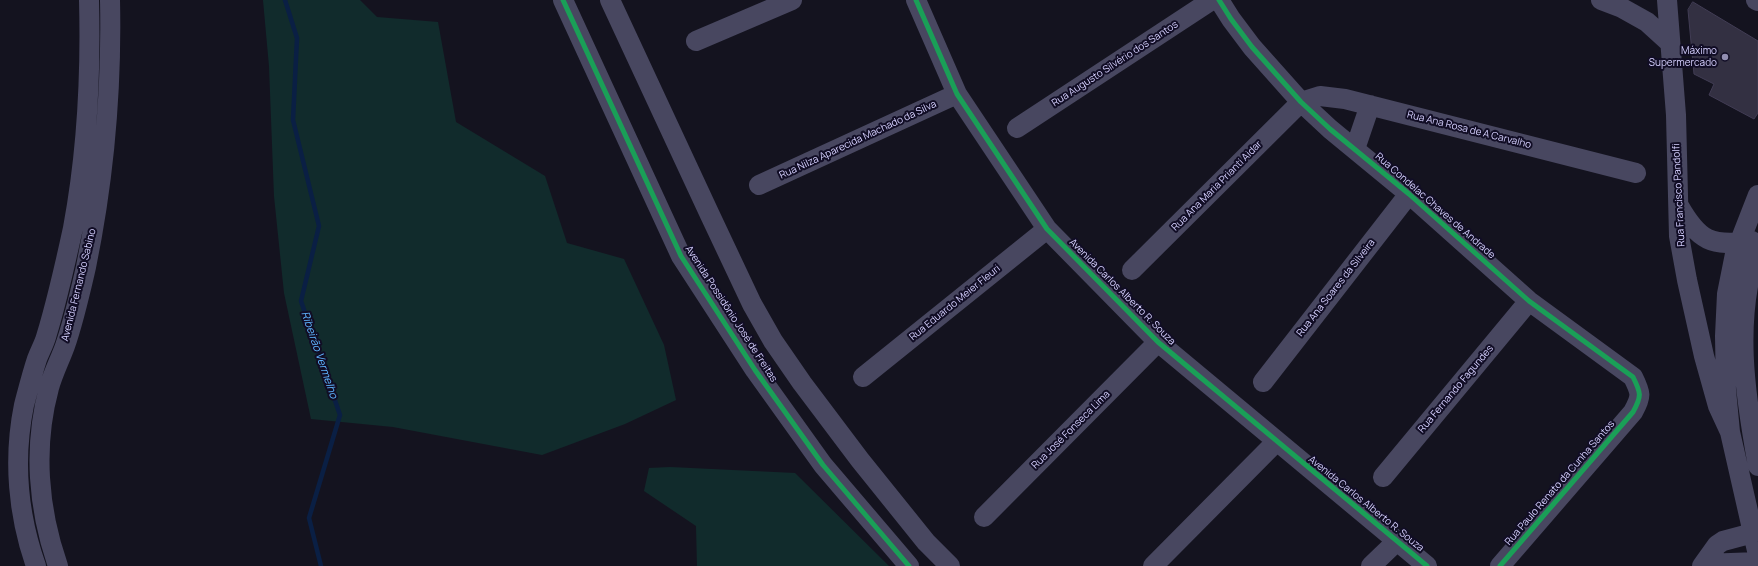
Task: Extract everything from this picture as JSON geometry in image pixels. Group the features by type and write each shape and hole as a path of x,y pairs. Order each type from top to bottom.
{"street":[{"name":"Avenida Fernando Sabino","path":"36,566 21,505 19,456 20,431 30,382 46,338 65,264 80,184 88,96 89,0"},
{"name":"Avenida Fernando Sabino","path":"58,566 46,525 42,502 39,464 41,433 49,388 65,345 83,277 100,187 109,98 110,0"},
{"name":"Avenida Possidônio José de Freitas","path":"563,0 681,256 755,370 823,465 909,566"},
{"name":"Avenida Possidônio José de Freitas","path":"610,0 752,304 773,341 802,383 860,460 926,542 950,566"},
{"path":"696,41 792,0"},
{"name":"Avenida Carlos Alberto R. Souza","path":"916,0 957,94 1047,229 1158,342 1276,442 1427,566"},
{"name":"Rua Augusto Silvério dos Santos","path":"1017,128 1212,0"},
{"name":"Rua Condelac Chaves de Andrade","path":"1219,0 1252,47 1301,102 1354,149 1410,194 1529,301 1633,377 1640,390 1640,400 1634,412"},
{"path":"1601,0 1622,8 1647,22 1669,42"},
{"name":"Rua Francisco Pandolfi","path":"1667,0 1669,42 1676,115 1679,236 1704,356 1718,406 1730,432"},
{"name":"Rua Nilza Aparecida Machado da Silva","path":"759,185 957,94"},
{"name":"Rua Ana Rosa de A Carvalho","path":"1301,102 1320,96 1346,99 1636,173"},
{"name":"Rua Ana Maria Prianti Aidar","path":"1132,270 1301,102"},
{"path":"1354,149 1370,105"},
{"name":"Rua Ana Soares da Silveira","path":"1263,382 1410,194"},
{"path":"1758,195 1748,241 1727,300 1726,390 1730,432 1758,555"},
{"path":"1679,206 1690,225 1701,236 1719,243 1748,241"},
{"name":"Rua Eduardo Meier Fleuri","path":"863,377 1047,229"},
{"path":"1758,248 1752,268 1743,331 1746,392 1755,428 1758,466"},
{"name":"Rua Fernando Fagundes","path":"1382,477 1529,301"},
{"name":"Rua José Fonseca Lima","path":"984,517 1158,342"},
{"name":"Rua Paulo Renato da Cunha Santos","path":"1500,566 1634,412"},
{"path":"1730,432 1755,428"},
{"path":"1153,566 1276,442"},
{"path":"1703,565 1716,545 1723,541 1753,533"},
{"path":"1372,566 1397,541"},
{"path":"1703,565 1758,562"}],"green space":[{"path":"263,0 360,0 377,17 438,22 456,122 545,176 567,243 624,259 664,345 676,400 625,424 542,455 393,427 311,419 284,293 274,196 269,66"},
{"path":"670,467 795,473 889,566 697,566 696,526 644,491 649,468"}],"building":[{"name":"Máximo Supermercado","path":"1693,2 1758,41 1758,113 1754,119 1709,95 1714,84 1694,74 1688,10"}],"waterway":[{"name":"Ribeirão Vermelho","path":"285,0 297,38 293,120 319,226 301,301 340,415 309,518 321,566"}],"cycle path":[{"path":"563,0 681,256 755,370 823,465 909,566"},
{"path":"916,0 957,94 1047,229 1158,342 1427,566"},
{"path":"1219,0 1252,47 1301,102 1330,129 1409,194 1529,301 1633,377 1638,387 1639,398 1633,412 1500,566"}],"place":[{"name":"Máximo Supermercado","path":"1725,57"}]}
